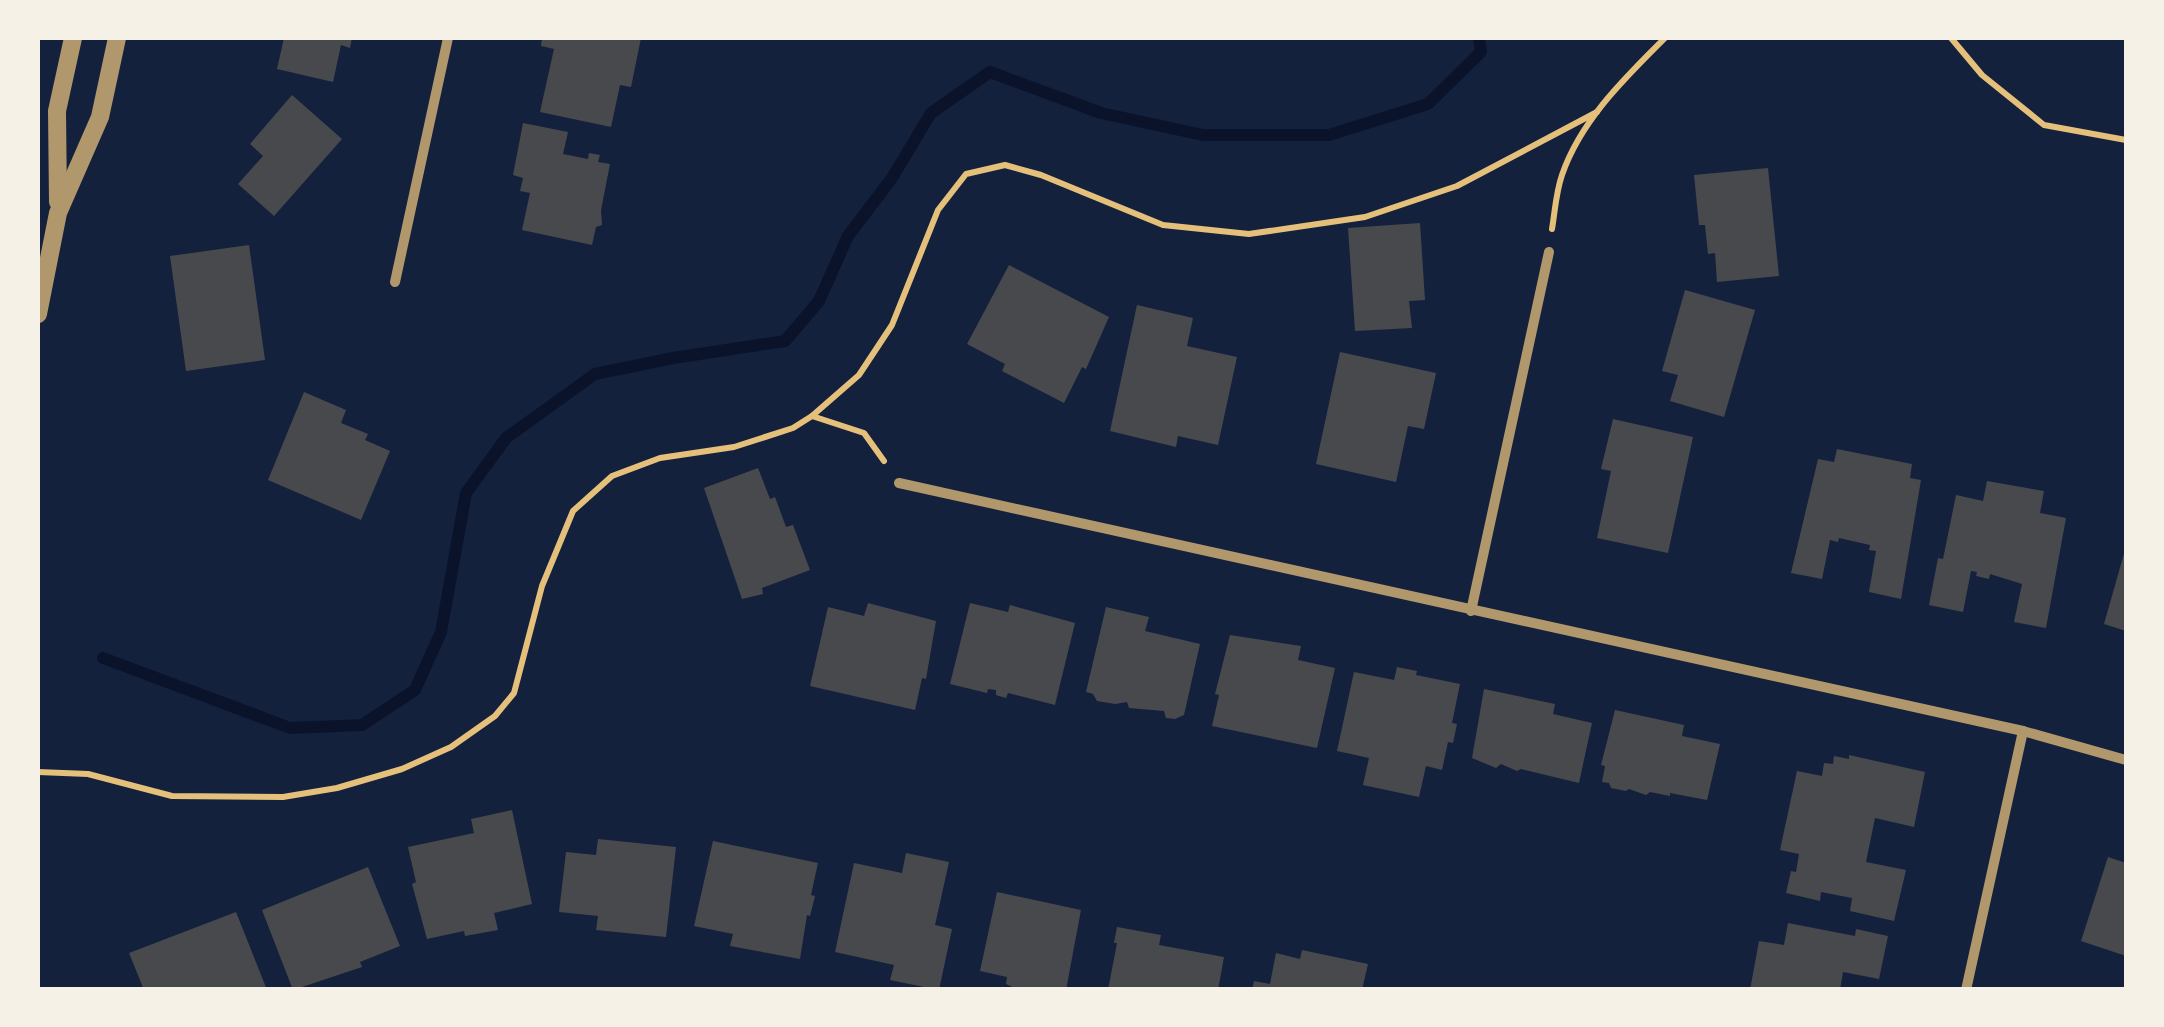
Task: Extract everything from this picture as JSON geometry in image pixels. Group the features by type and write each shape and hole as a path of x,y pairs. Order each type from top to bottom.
{"street":[{"path":"38,314 58,213 57,111 73,38"},
{"path":"58,213 100,117 117,38"},
{"path":"395,282 448,38"},
{"path":"1471,611 1548,252"},
{"path":"899,483 2023,731 2126,760"},
{"path":"1966,990 2023,731"}],"path":[{"path":"1548,252 1560,178 1574,145 1614,88 1665,38"},
{"path":"1951,38 1982,75 2044,125 2126,140"},
{"path":"38,772 88,774 172,796 283,797 337,788 402,769 451,748 495,716 514,693 542,586 573,511 612,476 660,458 734,448 793,428 859,376 892,325 938,210 966,174 1005,164 1163,225 1249,234 1365,217 1457,186 1597,112"},
{"path":"812,416 864,433 899,483"}],"building":[{"path":"284,38 352,38 350,48 341,45 333,82 277,69"},
{"path":"542,38 641,38 631,87 620,85 611,127 540,112 554,49 541,46"},
{"path":"292,95 342,139 274,216 238,184 263,156 250,144"},
{"path":"523,123 568,132 563,154 588,159 589,153 600,155 598,162 610,164 602,225 596,227 592,245 522,230 530,193 520,191 523,178 513,175"},
{"path":"1768,168 1779,276 1717,282 1715,253 1708,254 1705,225 1699,225 1694,175"},
{"path":"1420,223 1425,300 1409,301 1412,328 1355,331 1348,228"},
{"path":"249,245 265,360 186,371 170,256"},
{"path":"1009,265 1109,317 1086,369 1082,367 1064,403 1002,371 1005,364 967,344"},
{"path":"1685,290 1755,310 1724,417 1670,401 1678,375 1662,371"},
{"path":"1137,305 1193,318 1187,346 1237,357 1218,445 1178,436 1176,447 1110,431"},
{"path":"1340,352 1436,373 1424,429 1408,426 1396,482 1316,464"},
{"path":"304,392 346,410 341,423 368,434 365,440 390,451 361,520 268,480"},
{"path":"1613,419 1693,437 1668,553 1597,538 1611,471 1601,469"},
{"path":"1837,449 1912,464 1910,478 1921,480 1901,599 1869,592 1876,551 1869,550 1870,545 1839,538 1838,542 1830,540 1822,579 1791,573 1818,459 1834,462"},
{"path":"758,468 786,527 793,525 810,570 762,588 763,594 742,599 704,488"},
{"path":"1987,481 2044,491 2040,513 2066,518 2046,628 2014,622 2022,584 1990,574 1989,579 1971,571 1963,612 1929,605 1956,495 1983,501"},
{"path":"2126,550 2126,631 2104,624"},
{"path":"868,603 936,621 926,679 922,678 915,710 810,686 828,607 864,616"},
{"path":"970,603 1008,612 1010,605 1075,623 1055,705 1008,693 1006,698 996,695 996,690 988,689 987,693 950,684"},
{"path":"1106,607 1149,617 1145,631 1200,644 1184,715 1166,718 1164,711 1129,708 1127,702 1097,701 1086,692"},
{"path":"1230,635 1301,646 1298,660 1335,668 1317,748 1212,726 1219,695 1215,694"},
{"path":"1397,667 1460,684 1452,723 1457,724 1453,743 1448,742 1442,770 1426,766 1419,797 1363,785 1369,758 1337,751 1354,672 1394,680"},
{"path":"1484,689 1555,704 1553,714 1592,723 1579,783 1517,771 1501,764 1496,768 1472,758"},
{"path":"1615,710 1684,725 1682,736 1720,744 1707,800 1670,793 1646,795 1611,788 1609,783 1602,782 1605,766 1601,765"},
{"path":"1849,755 1925,772 1914,827 1875,818 1866,862 1906,870 1894,921 1850,911 1852,898 1821,892 1820,901 1786,893 1799,854 1780,850 1797,771 1822,776 1824,763 1833,764 1834,756 1849,759"},
{"path":"512,810 532,904 494,913 498,930 465,936 464,931 427,939 412,884 416,882 408,847 474,833 471,819"},
{"path":"598,839 676,847 666,937 596,930 598,916 559,912 566,852 596,855"},
{"path":"713,841 818,863 811,895 815,896 810,916 807,915 800,959 730,946 733,934 694,926"},
{"path":"906,853 949,862 935,925 952,929 939,990 890,980 894,965 835,952 854,863 902,873"},
{"path":"2108,857 2126,863 2126,956 2081,941"},
{"path":"368,867 400,946 360,962 362,967 293,990 262,910"},
{"path":"997,892 1081,910 1066,990 1019,990 1006,984 1007,977 980,971"},
{"path":"236,912 267,990 144,990 129,953"},
{"path":"1788,923 1855,936 1856,929 1888,936 1879,979 1843,972 1840,990 1750,990 1759,941 1784,945"},
{"path":"1117,927 1161,935 1159,945 1224,957 1218,990 1108,990"},
{"path":"1302,950 1368,964 1362,990 1252,990 1254,981 1270,984 1276,953 1300,959"}],"waterway":[{"path":"103,658 290,728 362,725 415,690 441,632 466,493 506,438 595,374 785,341 819,301 848,236 892,178 931,113 990,72 1101,113 1203,135 1329,135 1428,104 1481,52 1479,38"}]}
